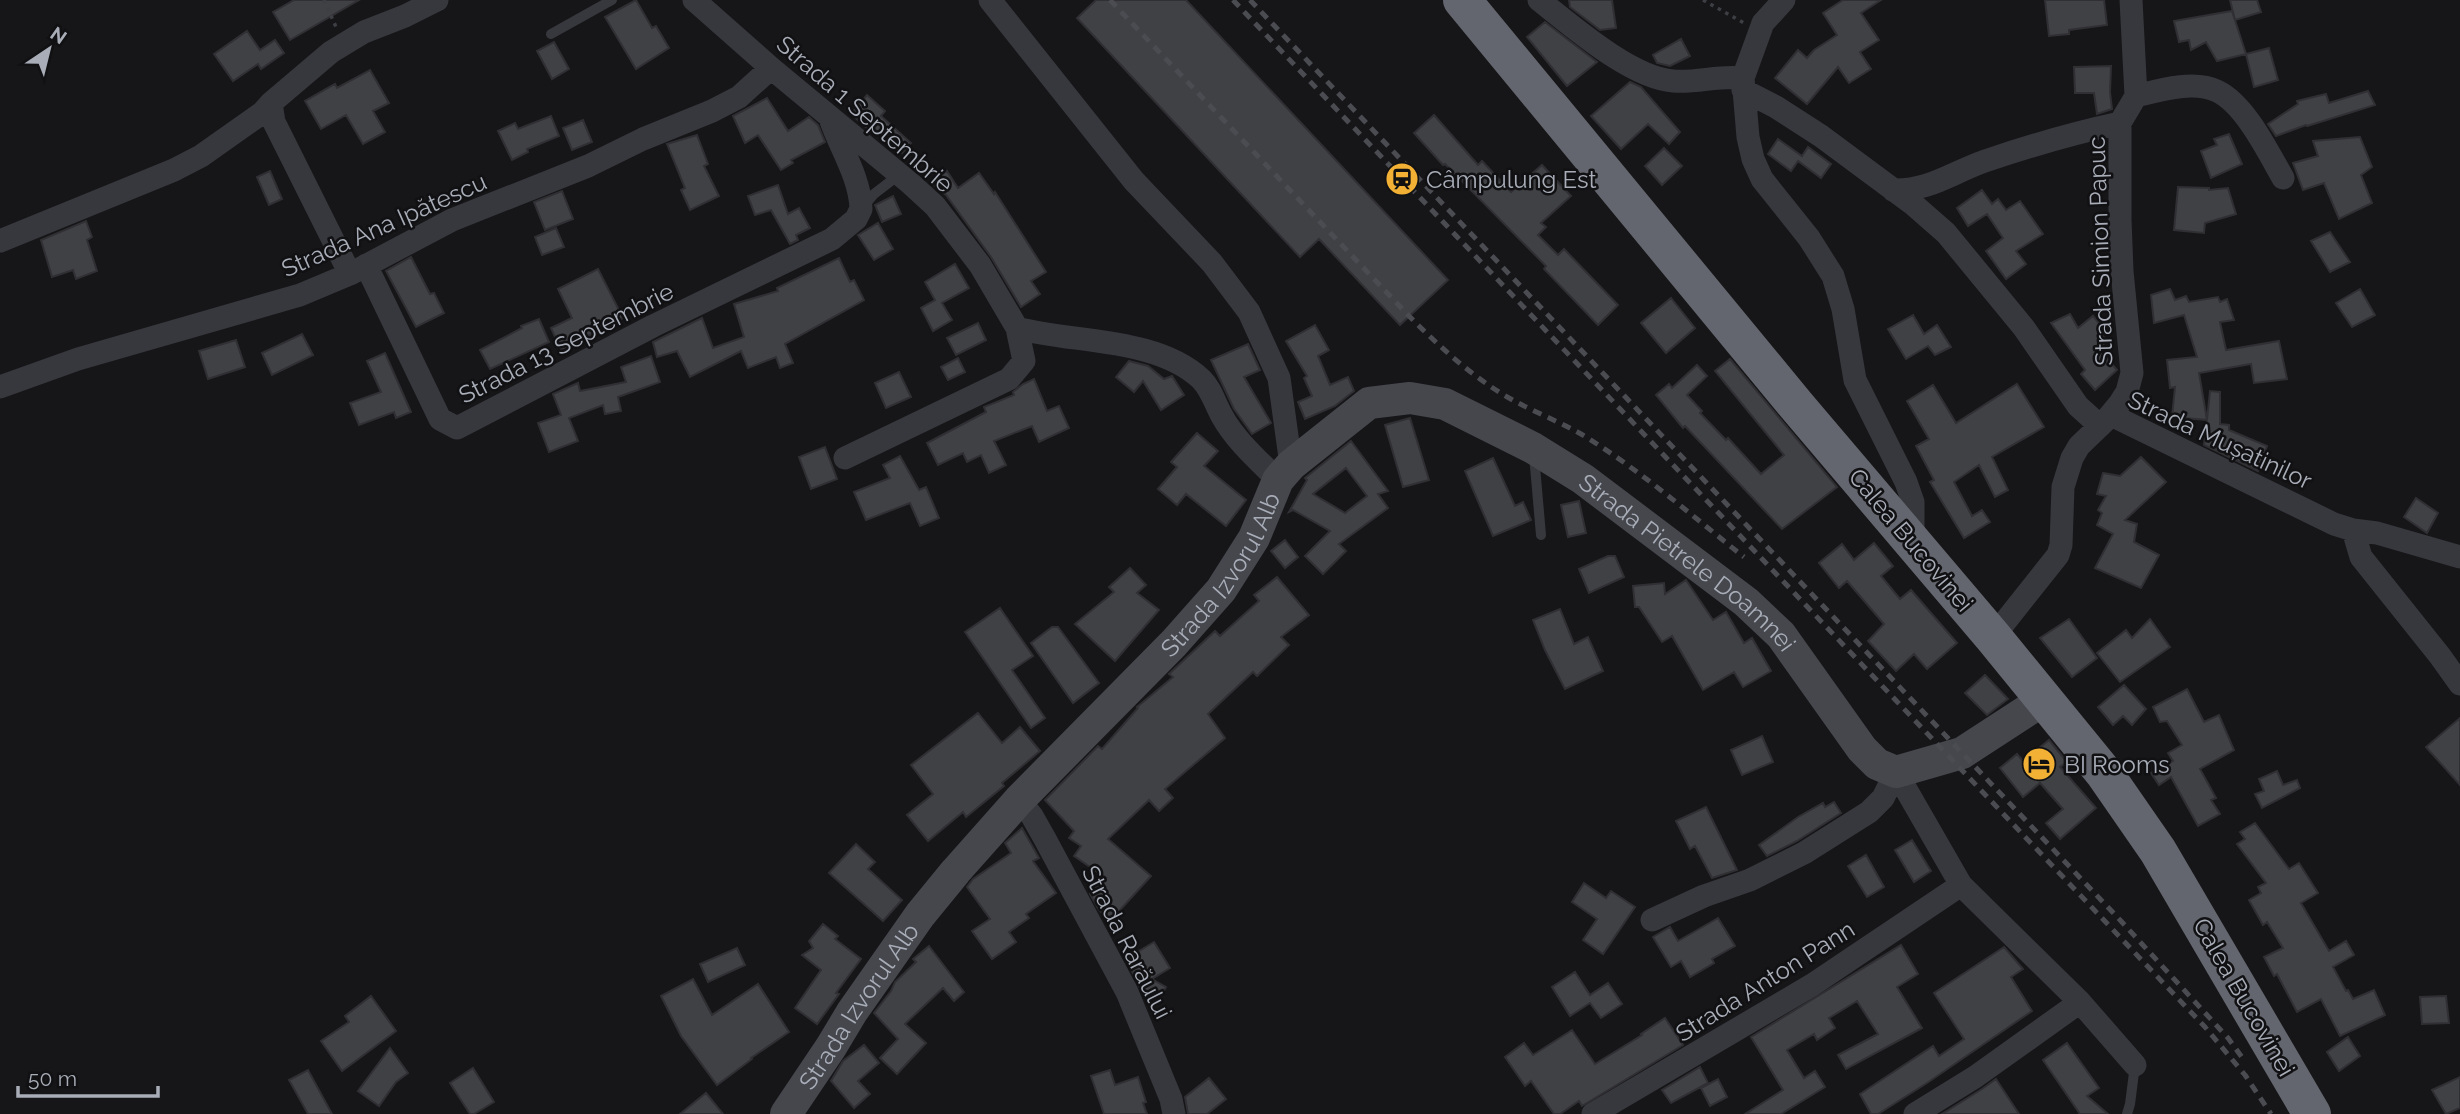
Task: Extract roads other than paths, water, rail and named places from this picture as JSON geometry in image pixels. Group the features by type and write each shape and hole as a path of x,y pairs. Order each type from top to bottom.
{"highway":[{"name":"Calea Bucovinei","path":"1474,4 1796,405 2045,699 2104,773 2158,851 2312,1114"}],"street":[{"path":"0,241 174,170 201,156 262,113 331,52 364,32 437,0"},
{"name":"Strada 1 Septembrie","path":"694,0 935,206 980,265 1017,328"},
{"name":"Strada Izvorul Alb","path":"786,1114 852,1012 920,915 1019,800 1174,643 1221,590 1254,538 1284,472 1279,378 1249,312 1212,262 1134,181 990,0"},
{"path":"1539,0 1600,48 1651,76 1672,81 1726,76 1743,84 1811,129 1931,219 1962,250 2024,328 2078,406 2106,420"},
{"path":"1784,0 1763,23 1743,84 1753,159 1762,179 1809,238 1832,276 1843,309 1855,380 1906,482 1913,502 1913,542"},
{"path":"2131,0 2136,96 2172,88 2189,87 2218,91 2235,105 2253,128 2283,178"},
{"name":"Strada Ana Ipătescu","path":"0,387 78,359 300,295 358,269 452,220 588,166 643,139 712,111 739,97 771,68"},
{"name":"Strada Simion Papuc","path":"2106,420 2127,392 2132,362 2122,271 2120,123 2136,96"},
{"path":"271,103 274,122 358,269"},
{"path":"829,117 858,186 861,209"},
{"path":"1893,190 1921,189 1984,162 2120,123"},
{"name":"Strada 13 Septembrie","path":"358,269 440,419 457,428 624,340 832,239 856,219 861,209"},
{"path":"845,458 1009,379 1024,361 1017,328 1114,344 1163,356 1186,367 1211,389 1222,416 1245,447 1284,472"},
{"name":"Strada Pietrele Doamnei","path":"1284,472 1369,403 1410,398 1445,404 1533,449 1583,479 1746,602 1782,635 1862,749 1877,764 1896,772"},
{"name":"Strada Mușatinilor","path":"1993,637 2058,555 2061,545 2063,487 2067,472 2079,446 2106,420 2334,524 2377,533 2460,557"},
{"path":"2353,530 2361,557 2460,684"},
{"path":"1652,920 1704,896 1750,880 1804,853 1869,812 1883,798 1896,772 1962,753 2045,699"},
{"path":"1896,772 1961,885 2080,1002 2135,1065"},
{"name":"Strada Rarăului","path":"1019,800 1039,827 1126,992 1171,1099 1174,1114"},
{"name":"Strada Anton Pann","path":"1593,1114 1812,985 1961,885"},
{"path":"1914,1114 1975,1077 2080,1002"}],"lane":[{"path":"551,34 612,0"},
{"name":"Strada 13 Septembrie","path":"861,209 874,194 900,174"},
{"path":"1533,449 1541,535"},
{"path":"2126,1114 2130,1104 2135,1065"}],"railway":[{"path":"1110,0 1444,350 1495,389 1581,434 1623,462 1744,557"},
{"path":"1233,0 2205,1027 2245,1075 2271,1114"},
{"path":"1250,0 2120,920 2228,1038 2244,1060"}],"place":[{"name":"Câmpulung Est","path":"1402,179"},
{"name":"BI Rooms","path":"2039,764"}]}
